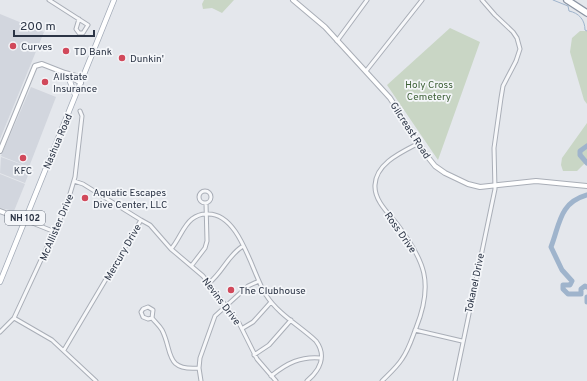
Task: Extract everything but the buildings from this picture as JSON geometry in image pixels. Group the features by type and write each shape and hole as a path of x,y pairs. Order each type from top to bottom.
{"highway":[{"path":"567,0 587,12"}],"main road":[{"name":"Nashua Road","path":"0,282 114,0"},
{"path":"67,75 74,88 76,96"}],"street":[{"path":"49,0 79,19 88,25 83,33 78,32 76,29 79,19"},
{"name":"Gilcreast Road","path":"293,0 318,21 394,102 431,161 445,173 474,186 495,186 536,181 587,186"},
{"path":"337,41 367,0"},
{"path":"366,71 422,0"},
{"name":"Tokanel Drive","path":"455,381 495,186 493,158 503,86 516,61 520,49 517,38 513,32 494,15 482,0"},
{"path":"0,151 35,66 42,64 81,83"},
{"path":"67,75 83,78"},
{"name":"McAllister Drive","path":"0,332 14,318 67,204 74,181 82,116 80,111"},
{"name":"Ross Drive","path":"382,381 402,359 415,330 425,300 425,281 423,268 408,240 377,197 375,184 379,172 387,163 419,143"},
{"name":"Mercury Drive","path":"64,350 141,220 83,184 74,181"},
{"path":"192,265 205,248 208,231 206,203 211,197 210,193 206,190 201,192 199,197 201,201 206,203"},
{"path":"0,211 54,232"},
{"path":"171,248 192,219 206,214 214,214 225,220 249,256 259,281 271,302 316,341 320,347 321,358 318,370 307,381"},
{"name":"Nevins Drive","path":"141,220 150,225 171,248 192,265 209,283 243,328 254,355 276,381"},
{"path":"209,283 217,277 233,252 243,246"},
{"path":"201,381 199,368 200,358 214,319 217,314 248,286 259,281"},
{"path":"243,328 252,322 271,302"},
{"path":"148,307 152,309 154,314 152,318 147,319 143,317 141,312 144,308 148,307"},
{"path":"14,318 47,336 96,381"},
{"path":"152,318 161,328 169,354 174,362 183,368 199,368"},
{"path":"254,355 269,345 291,320"},
{"path":"415,330 462,341"},
{"path":"271,376 290,362 313,357 321,358"}],"shaded area":[{"path":"0,14 44,32 0,139"},
{"path":"31,87 56,97 29,167 1,156"},
{"path":"1,157 31,168 25,183 0,173"},
{"path":"0,174 25,184 14,211 0,208"}],"green space":[{"path":"204,0 234,0 222,13 212,8 203,9 202,4"},
{"name":"Holy Cross Cemetery","path":"450,28 480,42 438,160 387,85"},
{"path":"580,31 587,31 587,104 584,100 570,52 572,38"},
{"path":"587,123 587,161 577,171 563,171 561,165 562,158"}],"waterway":[{"path":"553,0 568,6 569,11 578,15 583,20 585,30 587,31"},
{"path":"587,146 580,151 580,155 587,163"},
{"path":"587,195 571,203 566,209 562,215 551,247 562,270 572,281 570,285 563,285 563,289 568,294 581,294 581,289 585,286 587,287"},
{"path":"587,297 587,302"}],"place":[{"name":"Curves","path":"13,46"},
{"name":"TD Bank","path":"66,51"},
{"name":"Dunkin'","path":"122,58"},
{"name":"Allstate Insurance","path":"45,82"},
{"name":"KFC","path":"23,158"},
{"name":"Aquatic Escapes Dive Center, LLC","path":"85,198"},
{"name":"The Clubhouse","path":"231,290"}]}
